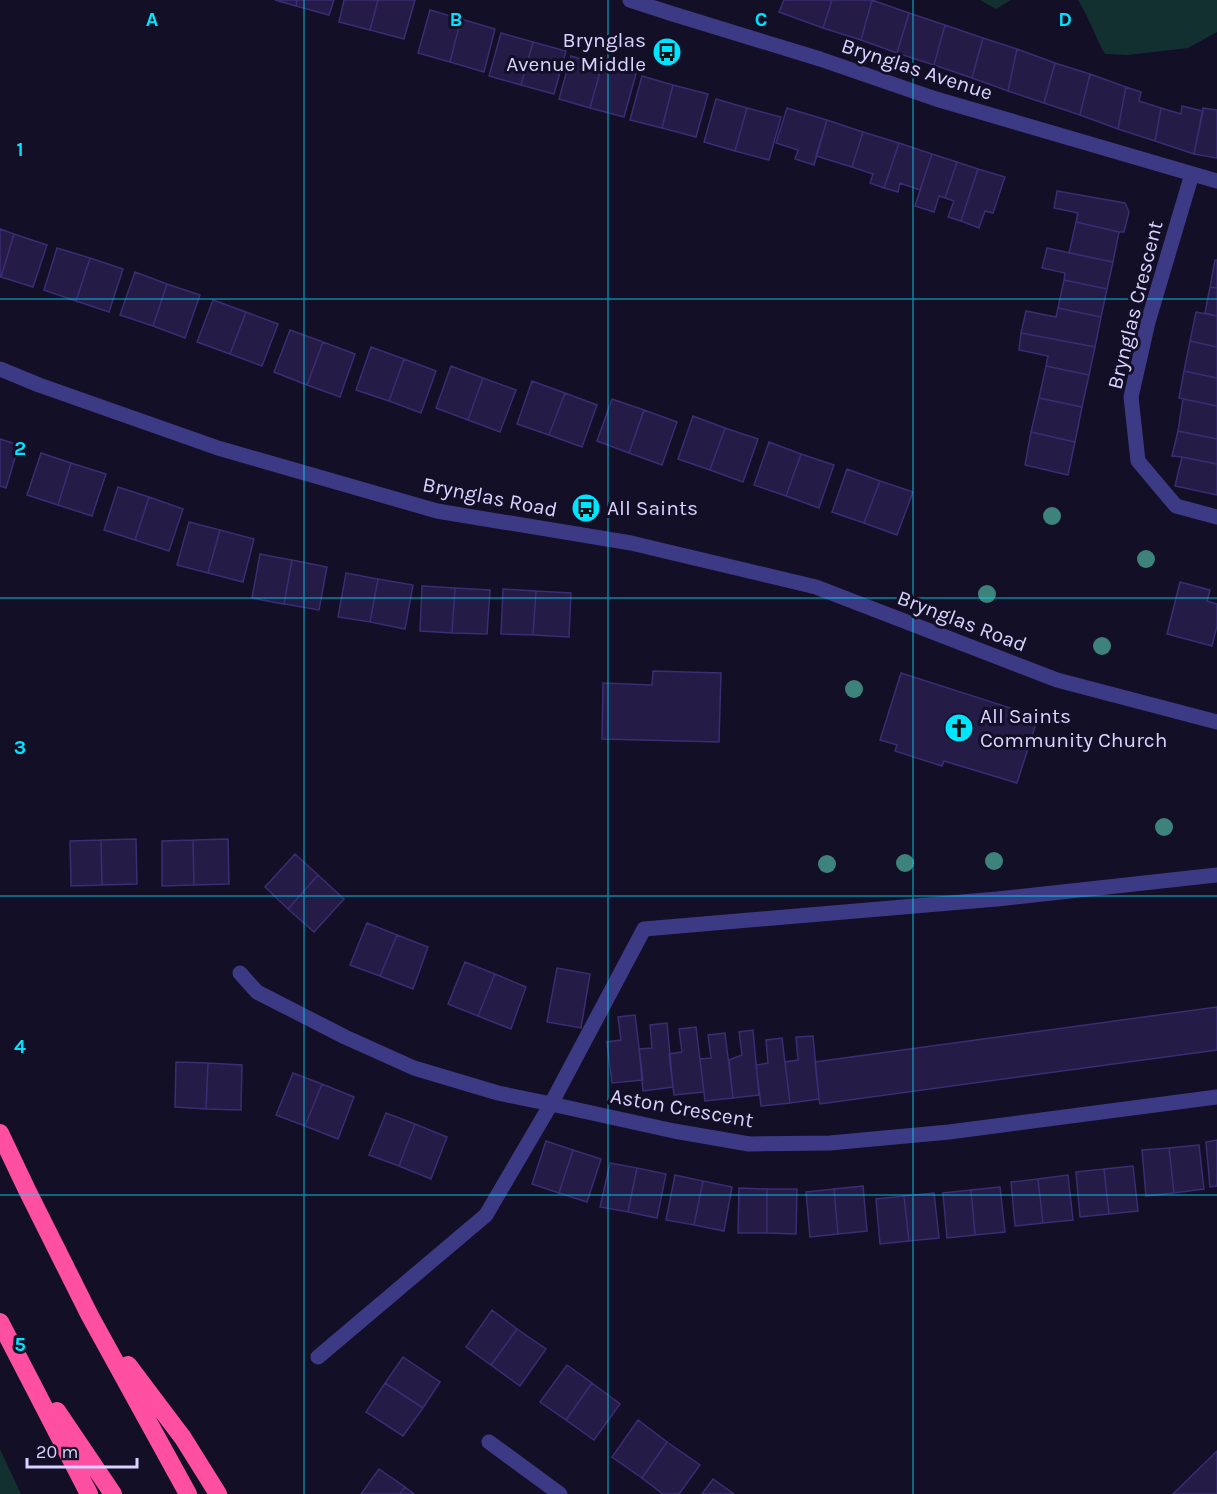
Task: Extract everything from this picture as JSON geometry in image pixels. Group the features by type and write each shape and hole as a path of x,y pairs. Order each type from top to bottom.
{"highway":[{"path":"0,1133 90,1316 188,1494"},
{"path":"90,1316 183,1438 218,1494"},
{"path":"0,1322 89,1494"},
{"path":"12,1345 113,1494"}],"street":[{"name":"Brynglas Avenue","path":"630,0 820,59 936,99 1217,181"},
{"name":"Brynglas Crescent","path":"1192,174 1148,322 1131,397 1138,461 1176,506 1217,517"},
{"name":"Brynglas Road","path":"0,369 218,448 436,511 631,543 816,587 1057,680 1217,722"},
{"path":"318,1357 486,1215 551,1104 644,929 997,898 1217,875"},
{"name":"Aston Crescent","path":"240,973 257,992 345,1037 414,1068 498,1094 674,1131 749,1144 830,1143 949,1132 1217,1097"},
{"path":"489,1442 560,1494"}],"green space":[{"path":"980,0 1011,0 996,9"},
{"path":"1078,0 1217,0 1217,32 1188,48 1128,55 1105,54"},
{"path":"0,1449 21,1494 0,1494"}],"building":[{"path":"275,0 297,0 296,6"},
{"path":"297,0 334,0 329,15 296,6"},
{"path":"344,0 378,0 370,30 339,22"},
{"path":"378,0 415,0 404,39 370,30"},
{"path":"784,0 832,0 823,28 779,12"},
{"path":"832,0 872,0 861,40 823,28"},
{"path":"872,0 909,13 897,53 861,40"},
{"path":"430,10 461,19 450,62 418,53"},
{"path":"909,13 945,25 934,65 897,53"},
{"path":"461,19 495,29 484,72 450,62"},
{"path":"945,25 983,38 972,78 934,65"},
{"path":"501,33 533,42 521,85 489,76"},
{"path":"983,38 1017,49 1008,91 972,78"},
{"path":"533,42 566,51 554,94 521,85"},
{"path":"1017,49 1055,63 1044,103 1008,91"},
{"path":"571,56 602,65 590,108 559,99"},
{"path":"1055,63 1090,74 1080,115 1044,103"},
{"path":"602,65 636,74 624,117 590,108"},
{"path":"1090,74 1126,87 1118,129 1080,115"},
{"path":"642,76 673,85 662,128 630,120"},
{"path":"673,85 708,94 696,137 662,128"},
{"path":"1126,87 1141,92 1139,101 1161,108 1155,141 1118,129"},
{"path":"716,99 747,108 735,151 704,142"},
{"path":"1182,106 1203,111 1194,154 1155,141 1161,108 1181,114"},
{"path":"747,108 781,117 769,160 735,151"},
{"path":"787,108 827,120 814,165 795,159 798,150 776,143"},
{"path":"1203,108 1217,110 1217,158 1194,154"},
{"path":"827,120 863,132 852,167 816,156"},
{"path":"863,132 899,143 884,188 870,183 873,174 852,167"},
{"path":"899,143 932,154 920,190 900,183 898,192 884,188"},
{"path":"932,154 957,162 945,198 939,196 934,212 915,206"},
{"path":"957,162 978,169 961,221 948,217 954,201 945,198"},
{"path":"978,169 1005,177 993,213 985,211 979,228 961,221"},
{"path":"1057,191 1125,203 1129,212 1124,232 1076,222 1078,213 1054,208"},
{"path":"1076,222 1119,232 1113,262 1069,253"},
{"path":"0,229 14,234 1,277 0,277"},
{"path":"14,234 47,245 33,287 1,277"},
{"path":"57,248 90,258 76,301 44,290"},
{"path":"1047,248 1113,262 1107,289 1064,280 1065,273 1042,268"},
{"path":"90,258 123,269 109,312 76,301"},
{"path":"1215,260 1217,260 1217,288 1210,287"},
{"path":"135,272 167,284 153,326 120,315"},
{"path":"1064,280 1107,289 1101,317 1058,308"},
{"path":"167,284 200,295 185,338 153,326"},
{"path":"1210,287 1217,288 1217,316 1205,313"},
{"path":"213,300 246,312 230,354 197,342"},
{"path":"1058,308 1101,317 1095,347 1021,333 1026,311 1056,317"},
{"path":"246,312 278,324 262,366 230,354"},
{"path":"1196,312 1217,316 1217,347 1190,341"},
{"path":"290,330 323,342 307,385 274,372"},
{"path":"1021,333 1095,347 1089,375 1046,366 1048,356 1019,350"},
{"path":"1190,341 1217,347 1217,378 1184,371"},
{"path":"323,342 355,354 340,397 307,385"},
{"path":"371,347 404,359 389,401 356,390"},
{"path":"404,359 436,371 421,413 389,401"},
{"path":"451,366 483,378 468,420 436,408"},
{"path":"1046,366 1089,375 1082,407 1039,398"},
{"path":"1184,371 1217,378 1217,406 1179,398"},
{"path":"483,378 516,390 500,432 468,420"},
{"path":"532,381 565,393 549,435 517,424"},
{"path":"565,393 597,405 582,447 549,435"},
{"path":"1039,398 1082,407 1075,442 1031,432"},
{"path":"612,399 644,410 629,453 597,441"},
{"path":"1183,399 1217,406 1217,439 1178,431"},
{"path":"644,410 677,422 662,465 629,453"},
{"path":"693,416 725,428 710,470 678,459"},
{"path":"725,428 758,439 743,482 710,470"},
{"path":"1178,431 1217,439 1217,464 1172,456"},
{"path":"1031,432 1075,442 1068,475 1025,465"},
{"path":"0,439 19,445 6,488 0,486"},
{"path":"769,442 801,454 786,496 754,485"},
{"path":"41,453 71,463 58,505 27,495"},
{"path":"801,454 834,465 819,508 786,496"},
{"path":"1182,457 1217,464 1217,495 1175,486"},
{"path":"71,463 106,474 92,516 58,505"},
{"path":"847,469 880,481 864,523 832,512"},
{"path":"880,481 913,492 897,535 864,523"},
{"path":"118,487 149,497 135,540 104,530"},
{"path":"149,497 183,509 169,551 135,540"},
{"path":"189,522 220,530 208,573 177,565"},
{"path":"220,530 254,539 243,582 208,573"},
{"path":"260,554 292,560 284,604 252,598"},
{"path":"292,560 327,567 319,610 284,604"},
{"path":"346,573 378,579 370,622 338,617"},
{"path":"378,579 413,585 405,629 370,622"},
{"path":"1180,582 1210,590 1207,601 1217,604 1217,626 1212,646 1167,634"},
{"path":"422,586 455,588 452,633 420,631"},
{"path":"455,588 490,590 487,634 452,633"},
{"path":"503,589 536,591 533,635 501,634"},
{"path":"536,591 571,593 569,637 533,635"},
{"path":"653,671 721,673 719,742 602,739 603,683 652,685"},
{"name":"All Saints Community Church","path":"901,673 1038,717 1017,783 944,761 942,766 895,751 897,745 880,740"},
{"path":"136,839 137,884 102,885 101,840"},
{"path":"228,839 229,884 194,885 193,840"},
{"path":"101,840 102,885 71,886 70,841"},
{"path":"193,840 194,885 162,886 162,841"},
{"path":"295,854 318,875 288,909 265,887"},
{"path":"318,875 344,899 314,932 288,909"},
{"path":"367,923 397,935 380,976 350,965"},
{"path":"397,935 428,947 413,989 380,976"},
{"path":"465,962 495,974 478,1016 448,1004"},
{"path":"557,968 590,974 581,1028 547,1022"},
{"path":"495,974 526,987 511,1029 478,1016"},
{"path":"1217,1007 1217,1050 820,1104 815,1062"},
{"path":"635,1015 643,1080 612,1083 607,1042 621,1040 618,1017"},
{"path":"667,1023 673,1087 643,1091 639,1049 652,1048 650,1025"},
{"path":"696,1027 704,1092 674,1095 669,1054 682,1052 679,1029"},
{"path":"753,1030 759,1095 733,1098 729,1060 742,1055 739,1032"},
{"path":"725,1033 733,1098 705,1101 700,1059 711,1058 708,1035"},
{"path":"813,1036 819,1099 790,1103 785,1062 798,1060 796,1037"},
{"path":"782,1038 790,1103 761,1106 756,1065 768,1063 766,1040"},
{"path":"176,1062 208,1063 206,1109 175,1107"},
{"path":"208,1063 242,1065 241,1110 206,1109"},
{"path":"293,1073 322,1084 305,1126 276,1115"},
{"path":"322,1084 354,1097 338,1139 305,1126"},
{"path":"386,1113 415,1124 399,1166 369,1155"},
{"path":"415,1124 447,1137 431,1179 399,1166"},
{"path":"1217,1140 1217,1186 1210,1187 1206,1142"},
{"path":"546,1141 573,1150 559,1193 532,1184"},
{"path":"1199,1145 1204,1189 1174,1193 1169,1148"},
{"path":"1169,1148 1174,1193 1146,1196 1142,1150"},
{"path":"573,1150 601,1159 587,1202 559,1193"},
{"path":"610,1163 637,1168 628,1212 600,1207"},
{"path":"1133,1166 1138,1211 1109,1214 1104,1169"},
{"path":"637,1168 666,1174 657,1218 628,1212"},
{"path":"1104,1169 1109,1214 1080,1217 1076,1172"},
{"path":"675,1175 703,1181 694,1225 666,1220"},
{"path":"1068,1175 1073,1220 1043,1223 1038,1179"},
{"path":"1038,1179 1043,1223 1015,1226 1011,1182"},
{"path":"703,1181 732,1187 724,1231 694,1225"},
{"path":"863,1186 867,1231 838,1234 834,1189"},
{"path":"1000,1187 1005,1232 975,1235 971,1190"},
{"path":"739,1188 767,1189 767,1233 738,1233"},
{"path":"767,1189 797,1189 796,1234 767,1233"},
{"path":"834,1189 838,1234 810,1237 806,1192"},
{"path":"971,1190 975,1235 947,1238 943,1193"},
{"path":"934,1193 939,1238 909,1241 904,1196"},
{"path":"904,1196 909,1241 880,1244 876,1199"},
{"path":"492,1310 517,1329 491,1365 466,1347"},
{"path":"517,1329 546,1349 520,1386 491,1365"},
{"path":"403,1357 440,1382 423,1408 385,1383"},
{"path":"567,1365 592,1383 566,1420 540,1402"},
{"path":"385,1383 423,1408 403,1436 366,1412"},
{"path":"592,1383 620,1404 594,1440 566,1420"},
{"path":"638,1420 667,1442 642,1478 612,1457"},
{"path":"667,1442 700,1465 679,1494 663,1494 642,1478"},
{"path":"1217,1451 1217,1494 1173,1494"},
{"path":"379,1469 405,1487 400,1494 361,1494"},
{"path":"713,1479 734,1494 702,1494"},
{"path":"405,1487 414,1494 400,1494"}],"place":[{"name":"Brynglas Avenue Middle","path":"667,52"},
{"name":"All Saints","path":"586,508"},
{"name":"All Saints Community Church","path":"959,728"}]}
